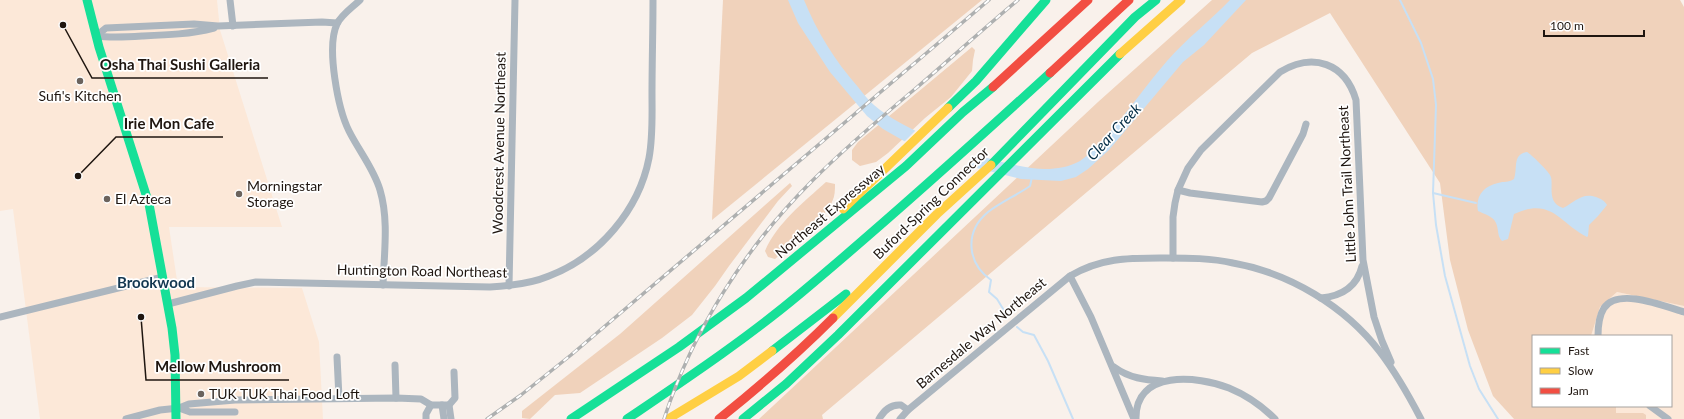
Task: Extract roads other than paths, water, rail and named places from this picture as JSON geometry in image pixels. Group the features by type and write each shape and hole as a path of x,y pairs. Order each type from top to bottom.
{"highway":[{"path":"87,0 96,36 149,204 172,328 178,408 176,419"},
{"path":"835,226 842,210 949,108 999,57 1046,0"},
{"name":"Northeast Expressway","path":"571,419 679,347 734,307 835,226 906,166 963,112 1005,76 1088,0"},
{"path":"627,419 709,364 800,294 937,176 994,122 1022,99 1129,0"},
{"name":"Buford-Spring Connector","path":"719,419 765,382 805,346 937,214 970,185 1016,140 1135,18 1156,0"},
{"name":"Buford-Spring Connector","path":"744,419 786,384 1129,45 1181,0"},
{"path":"668,419 739,376 785,342 830,308 916,235"}],"street":[{"path":"230,0 233,26"},
{"path":"360,0 337,23 333,42 335,84 339,105 349,132 375,175 383,202 385,220 383,285"},
{"name":"Woodcrest Avenue Northeast","path":"509,286 515,0"},
{"name":"Huntington Road Northeast","path":"168,304 256,282 509,286 528,283 550,276 570,267 605,240 620,223 632,204 645,171 652,133 653,0"},
{"path":"96,36 108,38 196,33 218,26 322,22 337,23"},
{"name":"Little John Trail Northeast","path":"1173,258 1173,217 1178,190 1188,168 1201,150 1280,72 1291,65 1303,62 1316,62 1328,65 1338,70 1347,79 1353,89 1356,100 1363,262 1374,316 1395,372"},
{"path":"1178,190 1190,193 1262,202 1266,201 1303,134 1306,124"},
{"name":"Barnesdale Way Northeast","path":"900,419 908,410 1070,276 1090,266 1111,259 1211,259 1250,267 1287,280 1321,298 1362,331 1395,372"},
{"path":"1321,298 1337,296 1350,288 1359,277 1363,262"},
{"path":"1070,276 1091,316 1135,419"},
{"path":"0,317 163,278"},
{"path":"1598,335 1603,310 1607,304 1612,301 1627,298 1654,303 1684,312"},
{"path":"337,357 339,398"},
{"path":"395,365 396,398"},
{"path":"1113,367 1131,376 1146,380 1200,381 1229,388 1255,402 1275,419"},
{"path":"126,419 160,410 178,408 189,404 235,400 396,398 421,399 431,405 446,405 455,398 454,372"},
{"path":"1395,372 1421,419"},
{"path":"1135,419 1137,408 1142,396 1151,387 1163,381"},
{"path":"426,419 426,414 431,405"},
{"path":"444,419 446,405"},
{"path":"446,405 451,419"},
{"path":"879,419 883,412 892,406 901,405 908,410"},
{"path":"1651,407 1668,419"},
{"path":"178,408 190,412 235,412"}],"water":[{"name":"Clear Creek","path":"788,0 804,0 821,35 842,67 870,101 889,116 908,127 955,148 1005,163 1045,169 1072,165 1080,161 1110,132 1182,45 1230,0 1246,0 1204,45 1183,62 1109,150 1088,169 1076,177 1061,181 1021,179 957,163 904,141 883,129 867,116 830,72 798,23"},
{"path":"1527,152 1550,175 1552,197 1557,205 1563,208 1579,198 1587,196 1596,197 1606,203 1607,205 1589,225 1587,237 1554,214 1537,208 1527,209 1514,214 1508,239 1502,241 1499,237 1495,221 1478,211 1477,206 1479,196 1482,192 1493,184 1514,179 1517,159 1522,153"}],"waterway":[{"path":"1400,0 1421,43 1433,79 1436,105 1433,193 1436,225 1445,276 1470,366 1479,389 1498,419"},
{"path":"1005,312 997,299 989,292 991,280 977,265 973,256 972,238 980,220 998,205 1030,186 1032,177"},
{"path":"1433,193 1476,203"},
{"path":"1017,327 1023,332 1034,335 1048,361 1073,419"}],"railway":[{"path":"487,419 521,395 571,355 989,0"},
{"path":"664,419 676,386 706,322 743,263 764,234 811,182 849,146 1018,0"}],"place":[{"name":"Osha Thai Sushi Galleria","path":"63,25"},
{"name":"Sufi's Kitchen","path":"80,81"},
{"name":"Irie Mon Cafe","path":"78,176"},
{"name":"Morningstar Storage","path":"239,194"},
{"name":"El Azteca","path":"107,199"},
{"name":"Mellow Mushroom","path":"141,317"},
{"name":"TUK TUK Thai Food Loft","path":"201,394"}],"district":[{"name":"Brookwood","path":"156,283"}]}
